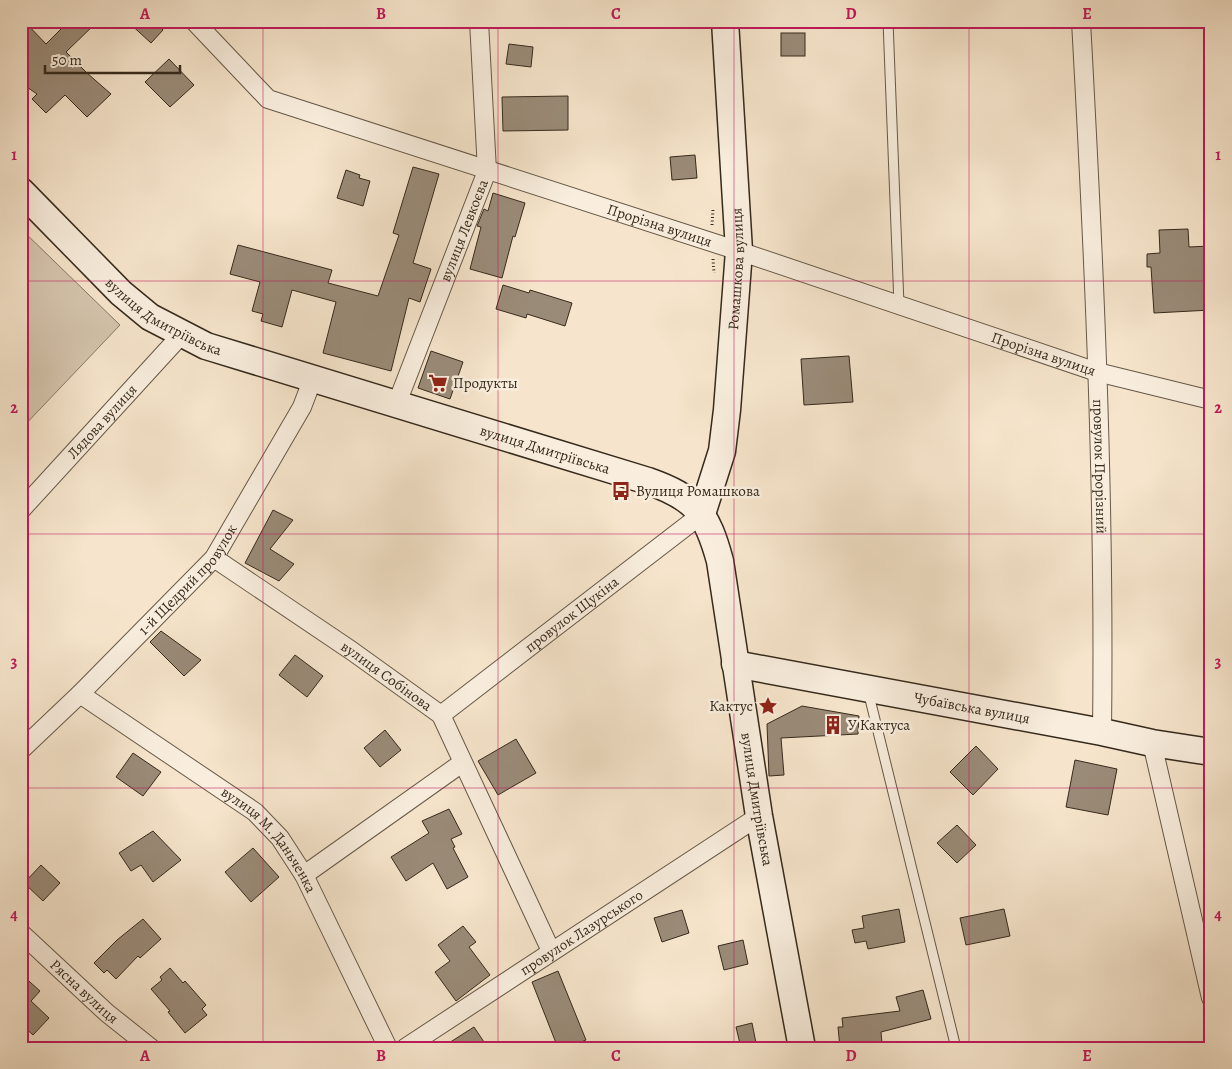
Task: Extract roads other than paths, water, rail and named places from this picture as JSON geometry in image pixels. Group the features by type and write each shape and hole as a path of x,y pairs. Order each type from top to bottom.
{"main road":[{"name":"Ромашкова вулиця","path":"702,514 722,451 727,410 739,251 725,21"},
{"name":"вулиця Дмитріївська","path":"22,192 121,292 150,317 213,348 397,403 666,488 688,501 702,514 714,537 720,561 759,816 802,1048"},
{"name":"Чубаївська вулиця","path":"735,664 1102,732 1152,743 1211,752"}],"street":[{"name":"Прорізна вулиця","path":"194,21 268,99 739,251 1097,372 1211,400"},
{"name":"вулиця Левкоєва","path":"397,403 487,171 479,21"},
{"name":"провулок Прорізний","path":"1081,21 1097,372 1102,605 1102,732"},
{"name":"Лядова вулиця","path":"21,510 183,333"},
{"name":"1-й Щедрий провулок","path":"21,750 80,694 214,558 302,407 313,378"},
{"name":"провулок Щукіна","path":"441,715 702,514"},
{"name":"вулиця Собінова","path":"214,558 352,651 441,715 551,951"},
{"name":"вулиця М. Даньченка","path":"80,694 255,812 280,838 304,875 388,1048"},
{"path":"1152,743 1211,998"},
{"path":"304,875 462,763"},
{"name":"провулок Лазурського","path":"405,1048 759,816"},
{"name":"Рясна вулиця","path":"21,933 143,1045"}],"lane":[{"path":"888,21 898,305"},
{"path":"868,688 956,1048"}],"place":[{"name":"Продукты","path":"438,383"},
{"name":"Вулиця Ромашкова","path":"621,491"},
{"name":"Кактус","path":"768,706"},
{"name":"У Кактуса","path":"833,725"}]}
